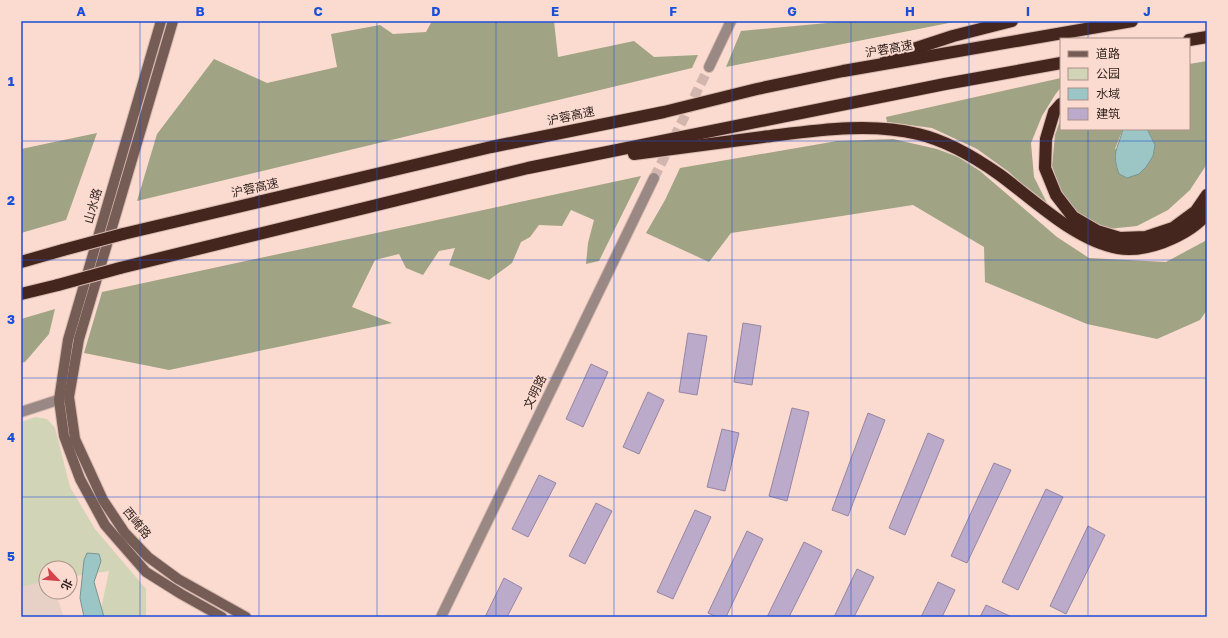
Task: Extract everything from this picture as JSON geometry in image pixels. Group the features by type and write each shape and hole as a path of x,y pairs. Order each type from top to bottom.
{"highway":[{"path":"844,71 953,36 1012,21"},
{"name":"沪蓉高速","path":"21,262 123,234 490,147 664,112 757,89 844,71 1132,21"},
{"path":"1190,40 1207,37"},
{"path":"21,294 120,268 528,168 937,86 1060,63"},
{"path":"1060,105 1054,112 1046,139 1045,168 1056,195 1073,217 1097,231 1120,238 1146,237 1173,228 1196,211 1207,195"},
{"path":"528,168 812,131 852,128 886,129 918,134 946,144 975,158 1066,225 1093,240 1119,248 1148,247 1178,237 1203,219 1207,213"}],"street":[{"name":"山水路","path":"59,400 68,340 160,21"},
{"name":"山水路","path":"69,397 79,339 174,21"},
{"path":"709,67 731,21"},
{"name":"文明路","path":"441,617 654,178"},
{"path":"21,412 69,397"},
{"name":"西崦路","path":"69,397 75,439 103,500 125,533 148,557 178,579 246,617"},
{"name":"西崦路","path":"59,400 64,436 80,479 105,525 146,572 222,617"}],"shaded area":[{"path":"38,583 38,600 58,600 64,617 21,617 21,587"}],"green space":[{"path":"432,21 554,21 558,57 634,41 654,57 698,55 692,68 137,201 157,134 214,59 267,83 337,67 331,34 380,25 393,34 426,32"},
{"path":"849,21 959,21 726,67 741,31"},
{"path":"1207,61 1207,159 1205,167 1190,190 1168,210 1137,226 1108,229 1078,214 1061,191 1052,166 1055,135 1060,121 1060,130 1123,130 1115,149 1155,145 1148,130 1190,130 1190,64"},
{"path":"1060,78 1060,88 1042,116 1031,143 1034,177 1047,203 1044,205 1009,172 977,149 932,128 887,122 886,117"},
{"path":"97,133 66,220 21,233 21,149"},
{"path":"893,139 937,149 958,157 980,171 1057,237 1089,258 1166,262 1205,241 1207,238 1207,310 1200,320 1157,339 1087,324 985,282 984,247 913,205 731,233 709,262 646,233 665,200 680,168 837,141"},
{"path":"641,176 599,261 586,264 588,243 594,220 571,210 562,226 539,225 530,237 521,242 512,263 489,280 449,265 455,248 439,251 423,275 406,268 399,254 375,260 352,307 392,323 169,370 84,353 102,292"},
{"path":"55,309 49,334 25,362 21,363 21,319"},
{"path":"35,417 47,419 55,428 70,487 95,529 146,589 146,617 104,617 101,609 109,571 78,576 78,560 38,560 38,583 21,587 21,422"}],"water":[{"path":"1123,130 1148,130 1155,145 1153,156 1146,167 1139,174 1127,178 1119,174 1115,155"},
{"path":"87,553 99,554 101,561 94,582 104,617 84,617 80,598 84,560"}],"building":[{"path":"743,323 761,326 752,385 734,382"},
{"path":"688,333 707,336 697,395 679,392"},
{"path":"591,364 608,372 583,427 566,419"},
{"path":"648,392 664,400 639,454 623,447"},
{"path":"792,408 809,412 787,501 769,496"},
{"path":"868,413 885,420 848,516 832,510"},
{"path":"722,429 739,433 725,491 707,487"},
{"path":"928,433 944,440 905,535 889,528"},
{"path":"994,463 1011,470 967,563 951,556"},
{"path":"539,475 556,483 528,537 512,529"},
{"path":"1046,489 1063,497 1018,590 1002,582"},
{"path":"596,503 612,511 585,564 569,556"},
{"path":"695,510 711,517 673,599 657,592"},
{"path":"1088,526 1105,535 1066,614 1050,606"},
{"path":"747,531 763,539 726,617 717,617 708,613"},
{"path":"804,542 822,551 789,617 767,617"},
{"path":"857,569 874,577 854,617 834,617"},
{"path":"504,578 522,588 507,617 485,617"},
{"path":"938,582 955,590 942,617 921,617"},
{"path":"986,605 1012,617 980,617"}],"tunnel":[{"path":"654,178 709,67"}]}
